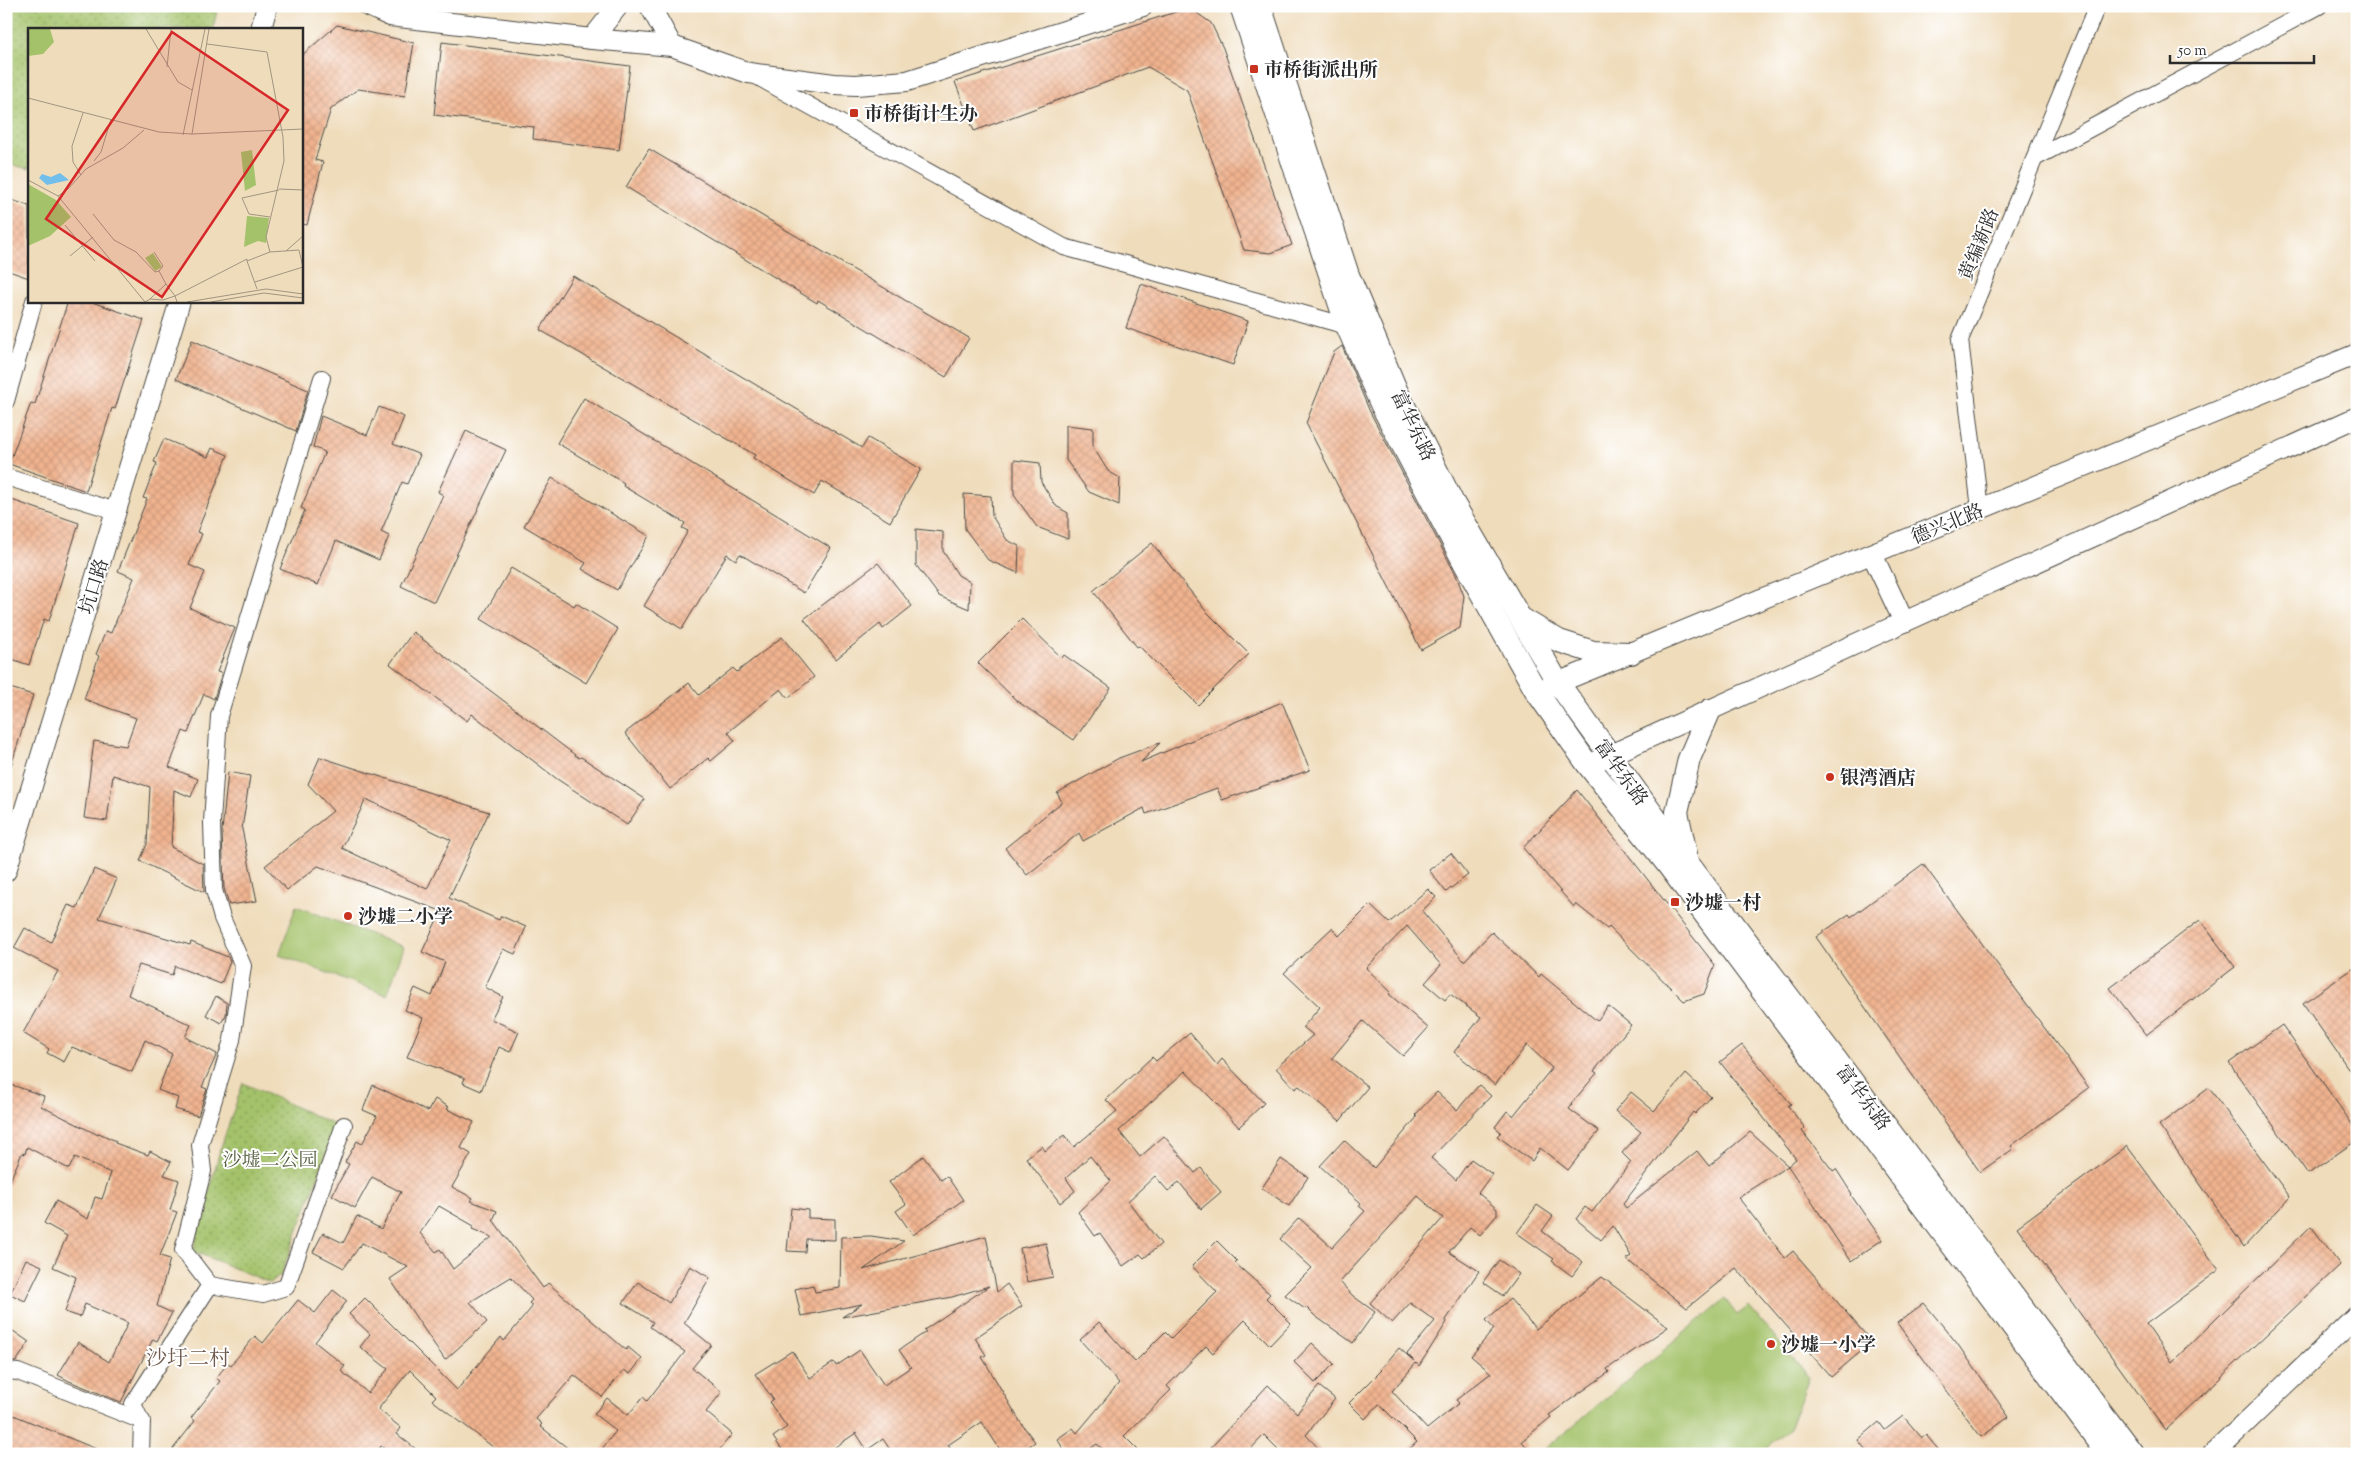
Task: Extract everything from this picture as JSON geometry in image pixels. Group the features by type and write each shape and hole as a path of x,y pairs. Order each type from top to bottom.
{"main road":[{"name":"富华东路","path":"1241,6 1347,326 1382,406 1466,566 1536,691 1588,765 1668,865 2108,1454"},
{"name":"富华东路","path":"1260,6 1348,274 1397,392 1452,502 1558,683 1687,862 2133,1454"},
{"path":"1520,618 1559,641 1593,652 1630,653"},
{"path":"1687,862 1677,812 1689,759 1710,710"}],"street":[{"path":"261,28 267,6"},
{"path":"368,6 390,16 592,39 672,46 749,73 1064,247 1347,326"},
{"path":"592,39 618,6"},
{"path":"650,6 672,46"},
{"path":"749,73 834,84 878,85 907,81 1144,6"},
{"name":"黄编新路","path":"1980,509 1960,340 2097,6"},
{"path":"2035,158 2319,6"},
{"path":"6,401 34,302"},
{"name":"坑口路","path":"6,871 180,302"},
{"name":"德兴北路","path":"1536,691 2357,354"},
{"path":"322,378 220,716 212,822 214,890 222,918 243,966 232,1040 200,1145 202,1171 183,1250 210,1285 263,1294 286,1287 344,1125"},
{"path":"1588,765 2357,417"},
{"path":"6,477 116,510"},
{"path":"1872,554 1904,622"},
{"path":"140,1454 141,1421 133,1404 210,1285"},
{"path":"2213,1454 2357,1316"},
{"path":"6,1371 18,1372 141,1421"}],"green space":[{"path":"6,6 218,6 213,28 28,28 28,169 6,163"},
{"path":"296,906 404,947 387,995 279,955"},
{"name":"沙墟二公园","path":"243,1083 337,1126 281,1275 270,1283 193,1251 220,1150"},
{"path":"1725,1299 1737,1315 1749,1306 1809,1378 1789,1429 1759,1454 1539,1454"}],"building":[{"path":"1185,9 1194,11 1211,23 1223,48 1292,245 1271,253 1244,250 1187,90 1148,67 974,131 955,82"},
{"path":"337,25 414,43 405,96 358,89 331,109 315,160 323,162 307,225 302,224 302,55"},
{"path":"442,42 630,66 619,150 533,139 534,127 434,115"},
{"path":"649,149 969,338 946,377 818,300 817,303 626,187"},
{"path":"6,198 28,206 28,278 6,270"},
{"path":"573,276 862,448 868,438 921,469 890,522 822,481 814,495 753,458 755,455 540,330"},
{"path":"1141,284 1248,321 1233,365 1126,328"},
{"path":"68,302 92,302 144,320 115,409 112,408 86,491 9,464 31,403 35,404"},
{"path":"192,340 308,390 296,431 176,379"},
{"path":"1342,346 1370,412 1456,575 1464,596 1460,628 1421,650 1306,423 1334,352"},
{"path":"584,398 831,548 804,593 740,554 736,560 727,554 682,629 644,606 688,531 682,528 685,523 623,486 624,483 557,443"},
{"path":"379,407 404,417 393,444 420,455 407,484 402,482 381,532 389,536 379,560 336,541 318,585 280,569 305,510 301,508 325,452 313,447 321,416 367,435"},
{"path":"1066,425 1093,428 1093,447 1108,471 1120,478 1119,505 1089,492 1066,460"},
{"path":"466,431 506,450 434,602 401,586 443,495 438,492"},
{"path":"164,439 208,457 212,448 228,455 197,532 202,534 189,565 205,572 190,608 235,628 217,672 222,673 214,699 204,694 188,733 183,731 169,767 198,779 191,797 174,790 171,847 203,864 204,892 140,861 147,844 150,787 113,775 107,821 84,818 94,741 126,746 136,718 84,699 99,656 96,654 106,631 111,633 134,578 118,571 147,499 143,498 157,463 154,462"},
{"path":"1014,460 1040,463 1041,482 1056,506 1068,513 1068,539 1037,527 1014,495"},
{"path":"552,478 649,536 617,590 582,569 586,563 524,526"},
{"path":"964,494 991,496 992,516 1007,540 1019,546 1018,573 988,560 965,529"},
{"path":"6,498 79,523 49,621 44,619 29,665 6,657"},
{"path":"916,529 943,532 943,551 958,575 970,582 969,609 939,596 916,565"},
{"path":"1152,543 1206,611 1249,654 1198,705 1139,646 1137,647 1093,591"},
{"path":"878,563 912,606 883,629 880,624 836,659 804,619"},
{"path":"511,568 574,606 576,603 618,629 586,683 481,619"},
{"path":"1022,619 1062,658 1064,655 1111,688 1074,740 1017,701 978,663"},
{"path":"413,632 579,758 581,757 645,799 627,825 557,779 472,714 467,721 390,664"},
{"path":"782,637 814,677 788,698 781,689 728,732 735,741 711,761 708,758 670,789 625,733 689,683 699,695 733,668 737,672"},
{"path":"10,688 33,695 10,769 6,768 6,701"},
{"path":"1282,702 1310,770 1222,800 1217,788 1146,814 1144,808 1083,841 1079,833 1027,875 1005,848 1062,802 1057,793 1119,758 1160,743 1141,762"},
{"path":"320,757 489,812 449,898 499,920 501,916 526,927 515,954 503,949 485,987 503,997 491,1019 519,1032 510,1052 499,1047 481,1091 463,1083 465,1078 407,1057 423,1018 405,1010 415,988 432,996 445,962 422,952 441,911 318,866 287,890 265,866 333,811 308,784","holes":["366,799 451,840 427,889 342,848"]},
{"path":"228,772 250,776 242,829 257,901 229,905 224,888 222,831"},
{"path":"1577,790 1715,965 1704,994 1684,1001 1609,927 1607,929 1576,904 1574,907 1523,848"},
{"path":"1451,853 1468,875 1446,892 1429,870"},
{"path":"1923,864 2089,1088 2011,1146 2013,1149 1980,1172 1816,937 1849,914 1851,917"},
{"path":"94,869 117,879 99,918 190,945 191,942 228,957 230,962 221,984 175,966 172,975 139,965 128,995 191,1025 185,1037 217,1054 202,1087 207,1089 198,1116 175,1109 178,1098 158,1090 172,1054 145,1040 132,1072 72,1047 64,1062 47,1053 49,1049 23,1033 58,971 14,948 25,928 51,942 68,905 77,908"},
{"path":"1428,889 1436,897 1422,911 1464,961 1492,932 1539,977 1541,974 1597,1021 1608,1006 1631,1025 1594,1071 1597,1073 1571,1104 1569,1109 1599,1131 1568,1170 1540,1148 1532,1161 1497,1136 1501,1132 1495,1127 1507,1111 1513,1116 1552,1068 1527,1045 1495,1085 1454,1052 1481,1017 1450,994 1445,1000 1425,983 1441,965 1407,926 1366,968 1391,992 1389,994 1428,1028 1403,1056 1363,1021 1332,1058 1368,1087 1340,1121 1299,1086 1295,1089 1276,1068 1313,1035 1303,1027 1320,1007 1284,973 1332,928 1339,936 1370,905 1389,923"},
{"path":"2200,920 2235,967 2146,1035 2110,988"},
{"path":"2357,966 2357,1081 2303,1003"},
{"path":"216,996 227,1003 226,1015 221,1023 206,1015"},
{"path":"2282,1025 2357,1131 2357,1140 2308,1174 2229,1063"},
{"path":"1190,1033 1217,1065 1222,1059 1264,1103 1239,1127 1185,1071 1119,1131 1140,1157 1164,1136 1195,1173 1201,1168 1221,1192 1201,1209 1179,1182 1168,1191 1155,1176 1128,1201 1161,1244 1144,1258 1140,1254 1123,1266 1100,1233 1095,1236 1078,1212 1111,1181 1090,1156 1066,1178 1075,1191 1060,1203 1026,1158 1042,1146 1045,1151 1064,1135 1074,1147 1117,1111 1106,1100 1152,1057 1156,1061"},
{"path":"1742,1045 1791,1104 1788,1106 1805,1128 1802,1131 1833,1171 1836,1169 1851,1195 1882,1240 1851,1261 1788,1166 1796,1159 1720,1062"},
{"path":"1686,1074 1711,1097 1695,1114 1693,1112 1623,1204 1626,1208 1697,1151 1709,1166 1750,1132 1788,1166 1738,1197 1785,1258 1793,1251 1872,1342 1831,1377 1736,1268 1687,1308 1626,1259 1631,1256 1613,1226 1601,1240 1576,1219 1585,1207 1592,1212 1631,1162 1622,1153 1641,1132 1615,1111 1631,1092 1654,1111"},
{"path":"6,1083 44,1096 41,1106 98,1135 99,1133 116,1141 115,1143 148,1155 150,1151 171,1162 164,1175 179,1180 170,1210 177,1212 160,1256 170,1259 157,1306 172,1313 157,1341 153,1339 121,1402 58,1375 78,1342 109,1362 128,1323 85,1304 80,1317 65,1312 76,1277 53,1267 67,1236 44,1223 56,1201 88,1219 95,1197 102,1199 111,1173 75,1157 69,1169 27,1147 25,1154 22,1153 6,1190"},
{"path":"373,1085 428,1111 435,1099 449,1107 447,1109 474,1122 461,1148 471,1154 452,1187 473,1198 471,1201 497,1211 493,1220 543,1288 548,1283 626,1350 628,1347 642,1359 630,1374 624,1370 602,1397 574,1375 536,1419 542,1424 540,1426 575,1454 502,1454 432,1400 436,1396 410,1370 378,1409 401,1428 397,1434 422,1454 390,1454 381,1446 375,1454 169,1454 195,1421 191,1418 220,1381 216,1378 228,1363 231,1365 255,1336 263,1343 298,1300 315,1313 333,1290 347,1301 315,1342 345,1366 341,1371 368,1393 388,1369 360,1347 370,1334 349,1314 365,1298 457,1390 501,1337 504,1341 533,1306 529,1303 532,1300 511,1277 470,1302 487,1322 445,1360 390,1279 408,1267 362,1243 344,1268 313,1252 323,1233 343,1243 357,1216 381,1229 401,1192 372,1177 355,1208 332,1195 349,1164 345,1162 357,1141 362,1144 377,1116 363,1110","holes":["439,1206 474,1226 472,1229 492,1237 453,1269 440,1249 436,1252 420,1233"]},
{"path":"1479,1085 1491,1096 1431,1158 1456,1180 1471,1159 1492,1174 1478,1193 1497,1209 1497,1215 1480,1235 1470,1227 1449,1252 1479,1271 1446,1320 1447,1322 1419,1366 1416,1363 1392,1391 1427,1429 1459,1403 1456,1400 1491,1373 1471,1356 1494,1329 1486,1320 1510,1299 1536,1329 1602,1277 1668,1327 1607,1369 1609,1372 1549,1415 1551,1417 1522,1441 1527,1448 1519,1454 1404,1454 1417,1442 1379,1404 1365,1419 1349,1403 1382,1370 1399,1348 1414,1361 1407,1354 1435,1321 1410,1303 1392,1323 1370,1303 1443,1218 1418,1196 1340,1282 1353,1296 1375,1312 1353,1343 1315,1316 1306,1307 1305,1309 1285,1295 1312,1268 1280,1239 1299,1218 1332,1247 1365,1211 1359,1206 1361,1203 1320,1166 1344,1140 1374,1168 1417,1117 1415,1115 1437,1092 1457,1110"},
{"path":"2209,1088 2290,1197 2244,1247 2159,1125"},
{"path":"2127,1146 2219,1270 2146,1324 2172,1362 2311,1226 2340,1265 2165,1430 2017,1227"},
{"path":"923,1156 941,1180 947,1176 963,1200 913,1235 896,1211 906,1204 889,1182"},
{"path":"1281,1159 1308,1177 1289,1206 1262,1188"},
{"path":"1537,1205 1553,1216 1542,1231 1583,1262 1572,1276 1552,1261 1554,1259 1517,1233"},
{"path":"791,1208 808,1210 808,1218 835,1219 835,1240 806,1239 805,1252 787,1251"},
{"path":"871,1236 904,1241 863,1270 986,1236 997,1292 1007,1284 1022,1306 975,1338 986,1355 982,1357 1021,1423 1035,1442 1018,1454 1003,1454 982,1422 948,1445 954,1454 893,1454 883,1439 867,1450 856,1433 825,1454 785,1454 773,1437 787,1427 769,1402 773,1399 755,1374 792,1351 810,1378 834,1362 836,1366 860,1350 884,1385 911,1367 899,1350 926,1332 924,1330 989,1286 952,1297 842,1317 862,1304 801,1316 795,1289 813,1285 815,1292 840,1288 841,1237"},
{"path":"1217,1241 1237,1261 1235,1263 1270,1294 1266,1298 1291,1323 1270,1345 1245,1320 1213,1353 1206,1346 1167,1386 1171,1390 1124,1436 1142,1454 1108,1454 1097,1444 1082,1454 1067,1454 1057,1439 1073,1428 1077,1433 1119,1383 1080,1340 1099,1322 1135,1362 1165,1332 1171,1338 1217,1292 1192,1266"},
{"path":"1046,1243 1053,1277 1027,1282 1020,1248"},
{"path":"26,1259 42,1266 25,1301 10,1294"},
{"path":"1499,1260 1519,1274 1503,1296 1483,1282"},
{"path":"690,1266 710,1278 684,1323 711,1345 692,1368 722,1392 706,1412 732,1434 716,1454 598,1454 616,1431 594,1414 607,1398 628,1415 643,1397 647,1401 685,1352 650,1327 653,1322 623,1303 638,1282 669,1303"},
{"path":"1924,1303 1956,1342 2009,1417 1981,1437 1897,1323"},
{"path":"6,1326 29,1342 16,1362 6,1361"},
{"path":"1312,1343 1334,1364 1315,1383 1294,1362"},
{"path":"1268,1385 1297,1413 1319,1386 1335,1399 1306,1435 1324,1454 1283,1454 1264,1435 1246,1454 1205,1454"},
{"path":"11,1414 106,1454 6,1454 6,1427"},
{"path":"1903,1416 1922,1438 1926,1435 1942,1454 1869,1454 1858,1440 1879,1422 1885,1430"}],"place":[{"name":"市桥街派出所","path":"1254,69"},
{"name":"市桥街计生办","path":"854,113"},
{"name":"银湾酒店","path":"1830,777"},
{"name":"沙墟一村","path":"1675,902"},
{"name":"沙墟二小学","path":"348,916"},
{"name":"沙墟一小学","path":"1771,1344"}],"district":[{"name":"沙圩二村","path":"188,1358"}]}
